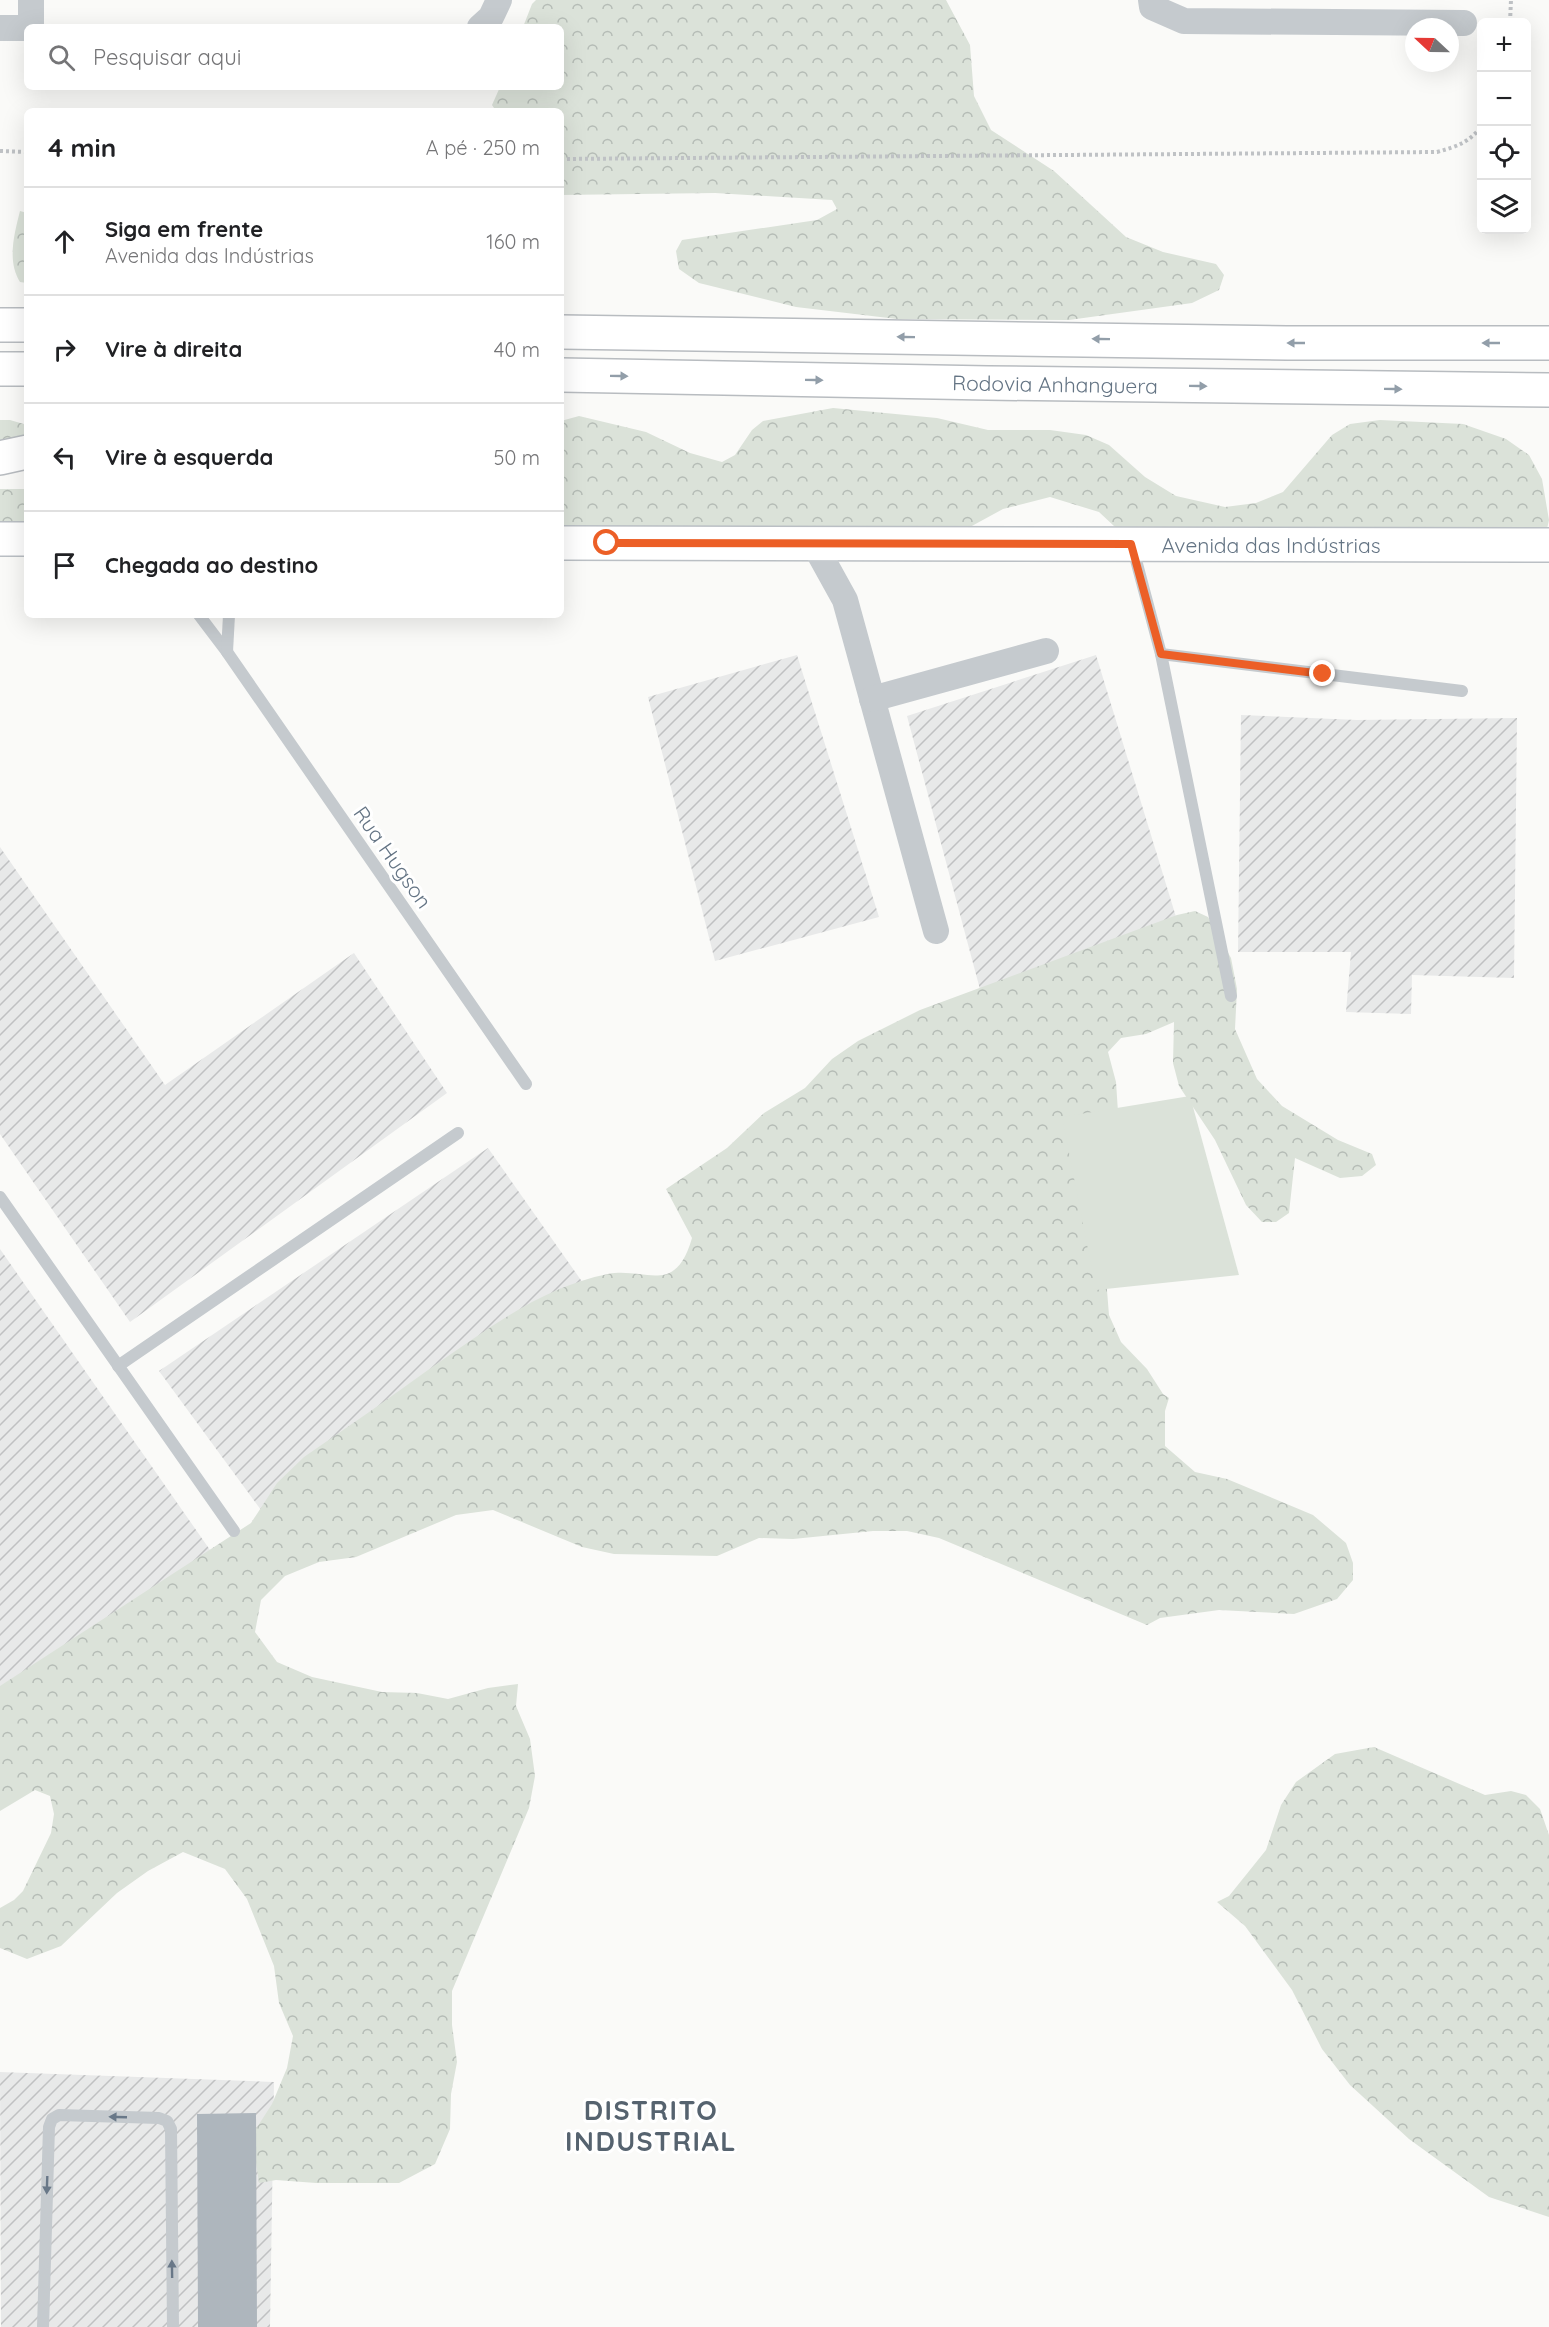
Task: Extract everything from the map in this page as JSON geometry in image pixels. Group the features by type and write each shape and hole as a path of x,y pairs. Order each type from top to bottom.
{"main road":[{"path":"0,325 24,325"},
{"path":"564,332 1287,343 1549,343"},
{"path":"0,369 24,369"},
{"name":"Rodovia Anhanguera","path":"564,375 1549,390"},
{"path":"0,458 24,453"},
{"path":"0,539 24,539"},
{"name":"Avenida das Indústrias","path":"564,543 1549,545"}],"street":[{"path":"29,24 31,0"},
{"path":"483,24 491,16 499,0"},
{"path":"1151,3 1184,21 1464,23"},
{"path":"0,28 24,27"},
{"path":"814,544 845,600 936,932"},
{"path":"872,699 1046,651"}],"lane":[{"path":"1131,544 1161,654 1231,996"},
{"name":"Rua Hugson","path":"201,618 526,1084"},
{"path":"227,652 229,618"},
{"path":"1161,654 1462,691"},
{"path":"118,1366 458,1133"},
{"path":"0,1197 234,1531"},
{"path":"43,2327 49,2127 52,2119 59,2115 159,2118 167,2121 171,2129 173,2327"}],"path":[{"path":"1510,18 1511,0"},
{"path":"564,159 1437,152 1471,139 1477,132"},
{"path":"0,151 24,152"}],"shaded area":[{"path":"797,655 879,917 715,961 648,697"},
{"path":"1096,655 1180,930 981,993 907,716"},
{"path":"1241,715 1357,720 1517,718 1514,978 1412,975 1411,1014 1346,1012 1351,952 1238,952"},
{"path":"0,847 165,1085 354,953 447,1093 130,1322 0,1134"},
{"path":"488,1148 583,1283 261,1510 159,1371"},
{"path":"0,1249 217,1560 0,1706"},
{"path":"0,2072 274,2082 270,2327 1,2327"}],"green space":[{"path":"536,0 946,0 970,45 974,96 991,130 1054,171 1126,237 1163,252 1216,264 1224,275 1219,290 1192,303 1069,320 897,319 796,307 699,283 679,269 676,251 682,240 817,220 837,209 832,200 715,193 564,195 564,108 494,108 492,105 499,90 564,90 564,24 524,24 532,4"},
{"path":"20,211 24,212 24,283 20,282 16,274 13,257 14,238"},
{"path":"833,408 937,418 988,430 1050,430 1086,435 1109,445 1145,477 1176,496 1225,507 1256,503 1283,492 1332,435 1350,424 1380,420 1463,424 1506,439 1529,455 1542,479 1549,520 1545,538 1129,540 1099,512 1050,497 1003,509 948,539 564,539 564,420 579,416 646,432 690,453 722,462 735,455 752,430 763,421"},
{"path":"0,420 24,424 24,449 0,460"},
{"path":"0,489 24,489 24,525 0,521"},
{"path":"1195,911 1208,917 1231,958 1237,989 1235,1029 1257,1079 1282,1106 1338,1140 1372,1154 1376,1165 1362,1176 1340,1178 1295,1158 1289,1213 1276,1222 1262,1222 1246,1205 1215,1140 1179,1086 1173,1063 1174,1022 1146,1034 1121,1038 1108,1052 1116,1082 1118,1112 1102,1228 1109,1315 1121,1342 1147,1369 1163,1394 1169,1398 1165,1411 1165,1446 1195,1472 1227,1479 1313,1515 1346,1543 1353,1563 1353,1580 1337,1599 1294,1614 1219,1610 1160,1618 1147,1625 939,1538 907,1531 873,1531 793,1539 759,1538 717,1556 614,1554 582,1547 493,1510 456,1515 356,1557 319,1562 285,1576 261,1600 255,1632 277,1662 312,1677 382,1692 417,1693 448,1699 488,1688 518,1684 516,1706 530,1739 535,1776 529,1808 452,1991 452,2025 457,2062 451,2094 450,2129 435,2164 399,2183 316,2183 276,2180 259,2183 252,2135 272,2104 287,2068 293,2036 279,2003 274,1966 247,1899 225,1869 183,1852 148,1871 117,1893 61,1946 27,1959 0,1948 0,1908 14,1900 23,1891 51,1833 54,1814 50,1796 35,1790 0,1811 0,1686 251,1523 277,1483 304,1457 517,1310 561,1288 584,1280 622,1273 658,1276 677,1268 692,1238 666,1189 727,1148 764,1113 805,1088 832,1059 858,1041 920,1010 1177,915"},
{"path":"1190,1096 1239,1275 1096,1290 1062,1117"},
{"path":"1374,1747 1485,1795 1511,1791 1526,1795 1540,1809 1549,1835 1549,2217 1489,2197 1409,2139 1350,2085 1322,2049 1292,1990 1245,1926 1217,1902 1229,1896 1266,1850 1281,1805 1296,1782 1335,1754"}],"building":[{"path":"256,2113 257,2327 198,2327 197,2114"}],"district":[{"name":"DISTRITO INDUSTRIAL","path":"651,2126"}],"route":[{"path":"607,543 1131,544 1161,654 1323,674"}]}
